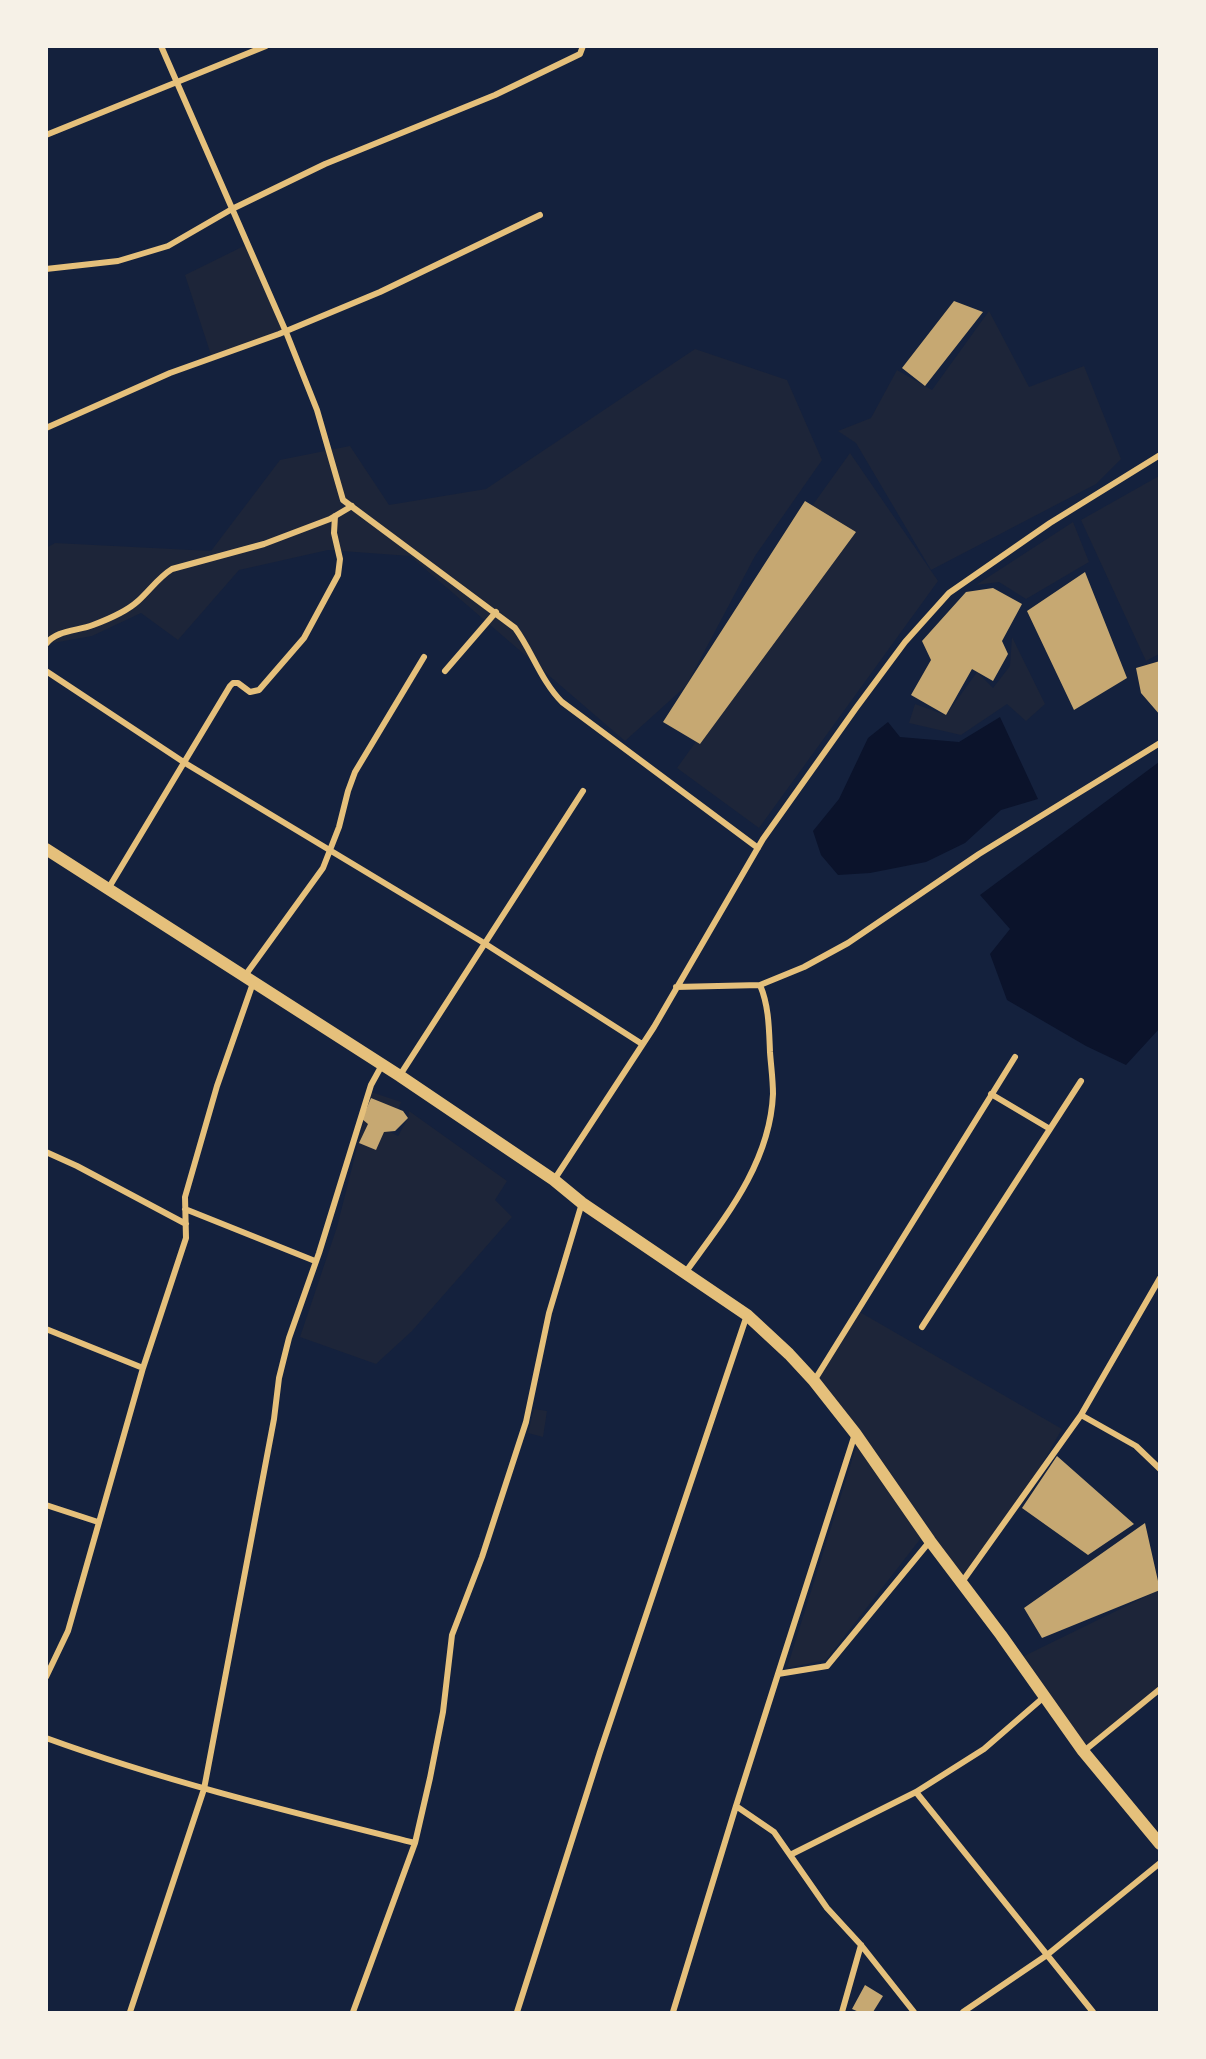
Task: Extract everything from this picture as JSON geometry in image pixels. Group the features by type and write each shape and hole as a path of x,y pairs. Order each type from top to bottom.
{"main road":[{"path":"46,849 400,1076 747,1315 814,1381 855,1433 930,1541 1083,1751 1158,1837"}],"street":[{"path":"161,46 286,332 317,410 343,500 515,628 547,683 562,702 758,848"},
{"path":"46,135 266,46"},
{"path":"46,269 118,261 168,246 232,209 325,164 495,95 580,54 583,46"},
{"path":"46,428 170,373 286,332 380,292 540,215"},
{"path":"554,1180 642,1044 758,848 904,642 949,593 1050,523 1160,455"},
{"path":"46,644 57,635 93,626 126,610 172,569 264,544 334,516 352,506"},
{"path":"108,889 230,686 238,683 250,692 259,690 304,638 338,574 339,559 334,533 334,516"},
{"path":"445,671 496,612"},
{"path":"46,1677 68,1631 143,1368 186,1238 185,1197 248,980 323,868 355,772 424,657"},
{"path":"46,671 185,763 484,943 642,1044"},
{"path":"676,987 760,985 804,967 848,943 979,854 1160,742"},
{"path":"400,1076 583,792"},
{"path":"685,1273 726,1216 753,1171 767,1132 773,1094 765,997 760,985"},
{"path":"814,1381 1015,1057"},
{"path":"130,2013 204,1789 274,1419 279,1378 289,1338 371,1085 382,1065"},
{"path":"922,1327 1081,1081"},
{"path":"992,1094 1050,1129"},
{"path":"46,1152 186,1224"},
{"path":"353,2013 380,1933 415,1843 441,1723 452,1635 482,1557 526,1422 549,1313 582,1203"},
{"path":"185,1209 315,1261"},
{"path":"962,1582 1081,1415 1160,1278"},
{"path":"517,2013 600,1752 747,1315"},
{"path":"46,1329 143,1368"},
{"path":"1081,1415 1136,1446 1160,1469"},
{"path":"673,2013 736,1806 855,1433"},
{"path":"46,1505 98,1522"},
{"path":"778,1674 827,1666 930,1541"},
{"path":"1083,1751 1160,1689"},
{"path":"790,1855 916,1792 984,1749 1044,1697"},
{"path":"46,1738 111,1762 204,1789 415,1843"},
{"path":"916,1792 1093,2013"},
{"path":"736,1806 774,1832 827,1908 861,1945 914,2013"},
{"path":"963,2013 1047,1955 1160,1863"},
{"path":"842,2013 861,1945"}],"shaded area":[{"path":"248,244 286,332 212,358 185,275"},
{"path":"989,311 1029,387 1084,366 1121,459 1096,484 931,570 856,443 838,431 871,418 897,370 932,390"},
{"path":"695,349 787,380 822,460 755,556 686,686 625,741 410,556 328,550 239,570 178,640 141,613 92,636 47,644 46,548 55,543 211,551 280,460 350,446 389,505 486,489"},
{"path":"850,453 938,581 759,828 677,768 847,532 812,506"},
{"path":"1159,476 1159,654 1146,661 1081,520"},
{"path":"1073,522 1089,562 1026,599 999,582 976,585"},
{"path":"1012,637 1045,704 1026,721 1007,704 961,735 909,723 915,704 946,715 977,672 993,688 1010,666"},
{"path":"1000,717 1038,799 1001,810 965,843 926,862 870,873 838,875 821,855 813,831 839,799 868,738 888,722 900,737 959,742"},
{"path":"1159,762 1159,1029 1126,1065 1086,1046 1007,1000 990,954 1010,929 980,895"},
{"path":"371,1092 401,1102 390,1132 398,1136 408,1118 409,1111 507,1181 495,1200 512,1217 412,1331 376,1364 300,1337 337,1227"},
{"path":"858,1311 1062,1429 1025,1494 962,1582 925,1533 826,1660 787,1668 858,1441 814,1381"},
{"path":"534,1409 547,1411 543,1437 528,1433"},
{"path":"1159,1590 1159,1692 1142,1709 1083,1751 1018,1659"}],"building":[{"path":"954,301 983,312 925,386 902,368"},
{"path":"805,501 856,532 700,744 663,722"},
{"path":"1085,572 1127,678 1074,710 1027,611"},
{"path":"993,588 1022,604 1002,641 1008,654 993,681 972,669 946,715 911,695 931,660 922,641 966,592"},
{"path":"1160,661 1160,715 1141,693 1136,668"},
{"path":"371,1098 403,1111 408,1118 395,1131 384,1132 376,1150 359,1143 368,1124 362,1119"},
{"path":"1057,1456 1134,1524 1088,1555 1022,1508"},
{"path":"1145,1523 1160,1590 1042,1638 1024,1608"},
{"path":"865,1985 883,1996 873,2012 859,2012 852,2009"}]}
